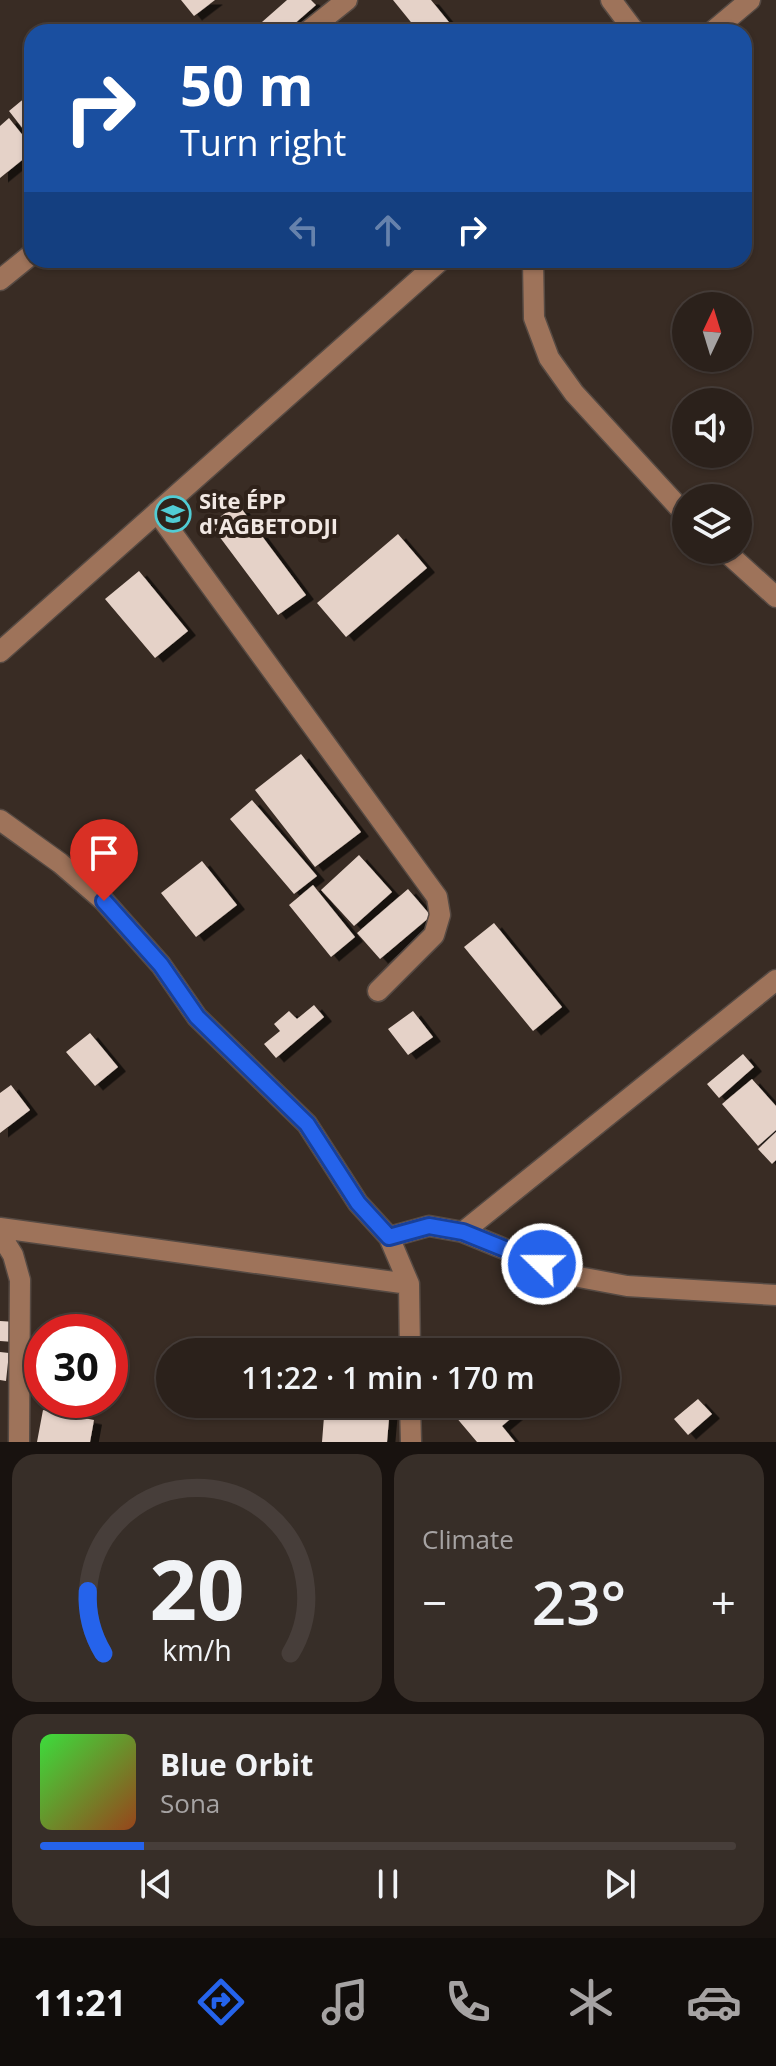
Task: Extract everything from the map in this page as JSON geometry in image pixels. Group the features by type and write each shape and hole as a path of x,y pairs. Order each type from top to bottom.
{"street":[{"path":"317,24 347,0"},
{"path":"611,0 629,24"},
{"path":"722,24 750,0"},
{"path":"0,280 24,260"},
{"path":"0,652 432,268"},
{"path":"533,268 534,318 549,358 574,393 672,500"},
{"path":"157,512 437,897 440,915 434,935 378,991"},
{"path":"739,564 776,597"},
{"path":"0,820 60,863 104,901 161,965 197,1017 307,1124 358,1203 389,1237 409,1284 410,1338"},
{"path":"463,1232 776,980"},
{"path":"389,1237 429,1226 463,1232 568,1275 627,1286 776,1295"},
{"path":"0,1228 409,1284"},
{"path":"0,1234 13,1255 20,1280 19,1442"},
{"path":"410,1418 411,1442"}],"building":[{"path":"181,0 215,0 194,16"},
{"path":"287,0 311,0 316,5 294,24 262,22"},
{"path":"393,0 431,0 450,24 412,24"},
{"path":"24,99 24,130 9,111"},
{"path":"9,118 24,137 24,158 0,178 0,126"},
{"path":"238,504 306,595 278,615 210,524"},
{"path":"398,534 427,568 346,637 317,603"},
{"path":"139,571 188,631 155,658 105,599"},
{"path":"301,754 361,832 315,867 255,790"},
{"path":"252,800 317,876 294,894 230,819"},
{"path":"359,855 392,892 354,926 321,890"},
{"path":"202,861 237,905 196,937 161,893"},
{"path":"313,885 355,937 331,957 289,905"},
{"path":"408,889 431,916 380,959 357,933"},
{"path":"494,923 562,1007 533,1031 464,947"},
{"path":"314,1005 324,1017 276,1058 264,1044 280,1031 274,1024 289,1011 297,1019"},
{"path":"413,1011 433,1037 408,1055 388,1029"},
{"path":"90,1033 118,1067 95,1086 66,1052"},
{"path":"743,1054 754,1067 719,1098 707,1084"},
{"path":"752,1079 776,1106 776,1130 758,1146 722,1104"},
{"path":"11,1085 30,1110 0,1133 0,1093"},
{"path":"776,1132 776,1160 772,1164 758,1149"},
{"path":"0,1321 16,1322 14,1342 0,1341"},
{"path":"0,1352 9,1353 6,1381 0,1380"},
{"path":"698,1399 712,1414 688,1435 674,1419"},
{"path":"42,1418 94,1420 90,1442 37,1442"},
{"path":"324,1418 389,1418 387,1442 322,1442"},
{"path":"457,1418 512,1418 502,1426 515,1442 477,1442"}],"place":[{"name":"Site ÉPP d'AGBETODJI","path":"173,514"}],"route":[{"path":"104,901 161,965 197,1017 307,1124 358,1203 389,1237 429,1226 463,1232 542,1264"}]}
